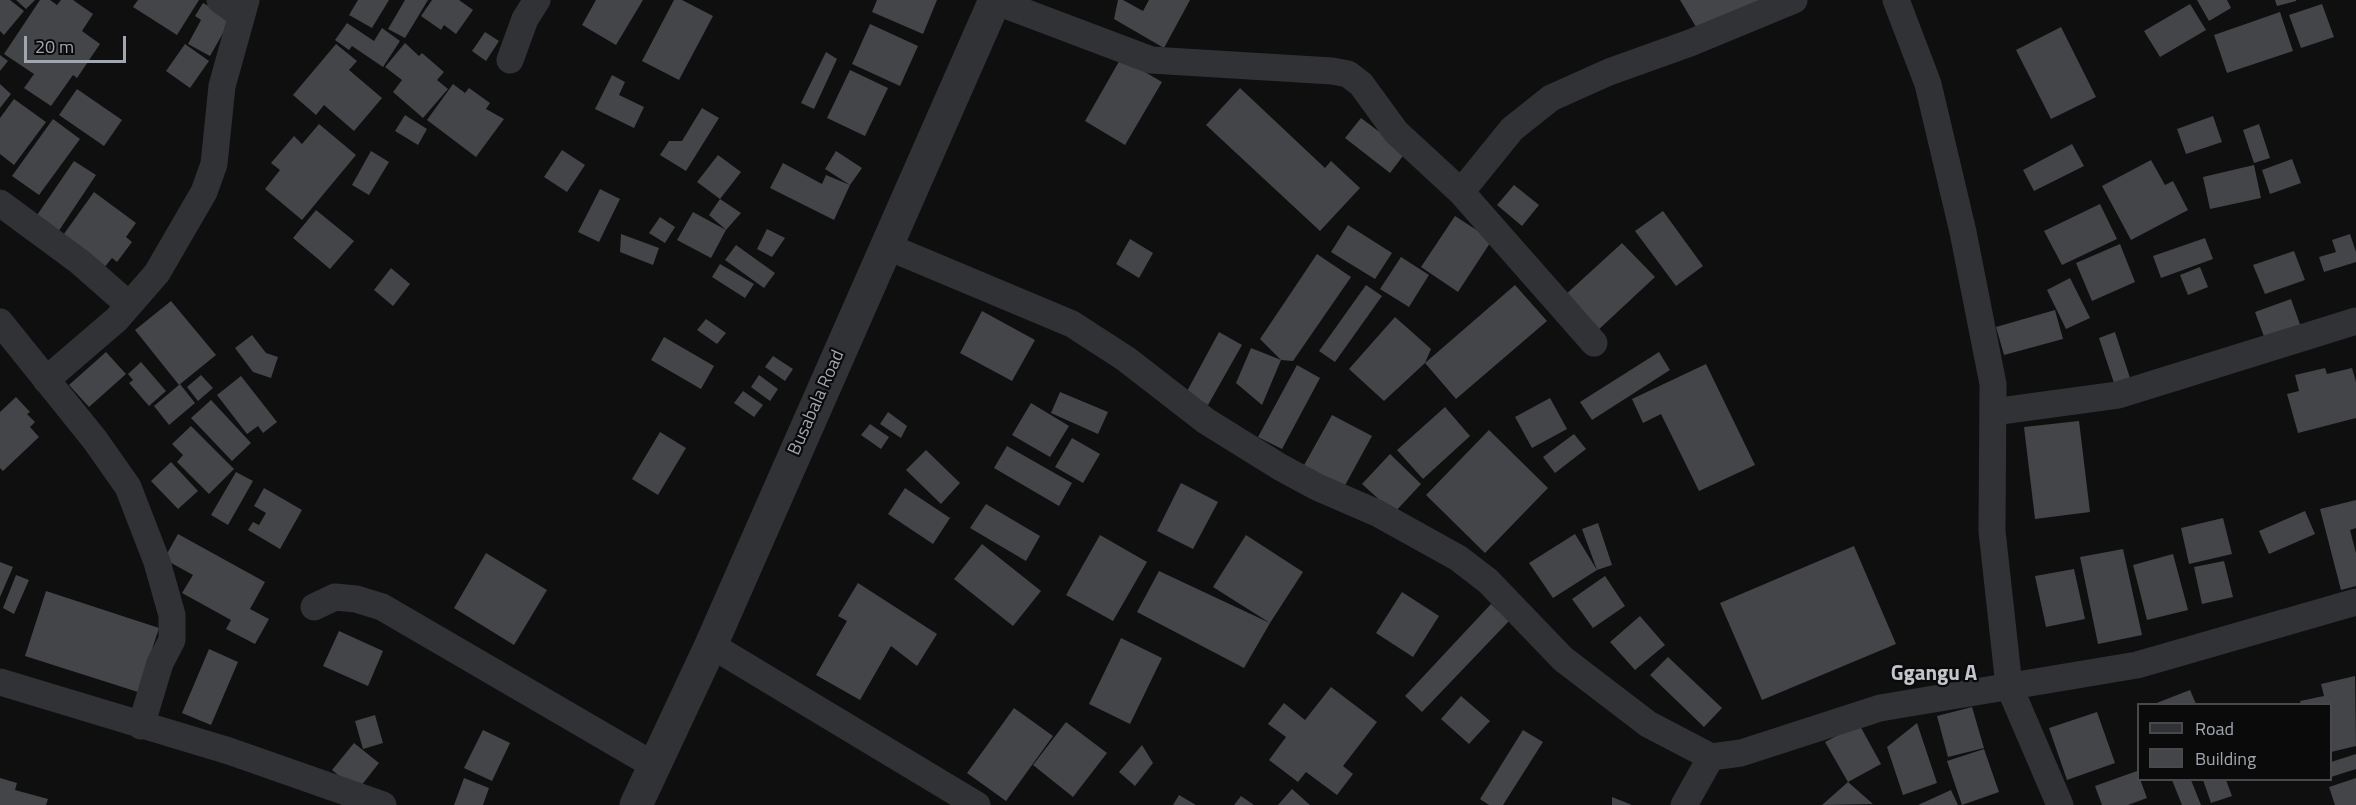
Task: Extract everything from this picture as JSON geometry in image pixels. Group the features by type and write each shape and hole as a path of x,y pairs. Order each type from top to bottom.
{"street":[{"path":"510,60 525,19 537,0"},
{"path":"995,0 1152,60 1332,70 1348,74 1361,84 1396,132 1461,192 1594,343"},
{"name":"Busabala Road","path":"636,805 711,645 995,0"},
{"path":"1461,192 1512,129 1551,98 1609,72 1690,43 1794,0"},
{"path":"1896,0 1928,84 1955,197 1993,384 1992,531 2009,686 2060,805"},
{"path":"46,380 117,319 157,273 204,192 214,164 222,86 236,5"},
{"path":"0,204 80,262 129,305"},
{"path":"886,246 1072,324 1126,359 1206,421 1280,467 1317,487 1377,513 1458,558 1488,582 1563,659 1648,724 1711,757 1741,753 1880,708 2137,665 2356,602"},
{"path":"1993,412 2118,395 2356,321"},
{"path":"0,322 95,440 128,487 157,561 172,615 172,640 160,663 141,726"},
{"path":"314,607 335,597 356,599 382,607 655,766"},
{"path":"711,645 976,805"},
{"path":"0,682 229,751 382,805"},
{"path":"1684,805 1711,757"}],"building":[{"path":"0,0 10,0 24,11 4,35 0,31"},
{"path":"16,0 35,0 26,9"},
{"path":"40,0 50,0 57,5 61,0 73,0 93,14 82,31 100,44 77,78 73,75 51,106 24,88 34,74 4,54"},
{"path":"138,0 199,0 177,35 133,7"},
{"path":"358,0 389,0 372,28 349,15"},
{"path":"405,0 428,0 405,38 388,29"},
{"path":"432,0 459,0 473,10 456,34 444,25 441,30 421,16"},
{"path":"596,0 643,0 616,45 582,25"},
{"path":"674,0 682,0 713,16 679,80 642,61"},
{"path":"877,0 937,0 923,34 872,12"},
{"path":"1118,0 1123,0 1143,11 1149,0 1190,0 1164,48 1114,19"},
{"path":"1680,0 1778,0 1699,32"},
{"path":"2197,0 2227,0 2231,8 2209,21"},
{"path":"2275,0 2296,0 2296,1 2277,6"},
{"path":"203,3 231,19 210,56 188,44 201,20 195,16"},
{"path":"2190,4 2206,30 2160,57 2144,31"},
{"path":"2322,4 2334,37 2301,48 2289,15"},
{"path":"2280,12 2293,51 2227,73 2214,35"},
{"path":"347,23 374,41 382,28 400,41 383,67 352,46 349,50 335,40"},
{"path":"870,24 918,46 900,86 852,64"},
{"path":"2061,27 2096,97 2051,119 2016,50"},
{"path":"485,32 499,41 486,61 472,51"},
{"path":"405,43 419,56 422,53 444,72 437,80 448,89 423,118 393,92 402,80 385,67"},
{"path":"185,44 209,61 190,88 166,71"},
{"path":"336,44 357,61 349,70 382,98 354,131 324,105 316,115 293,95"},
{"path":"826,52 837,59 814,109 801,103"},
{"path":"0,55 8,61 0,71"},
{"path":"1121,58 1162,82 1125,145 1085,121"},
{"path":"850,70 888,88 865,136 827,118"},
{"path":"612,75 625,82 619,95 644,107 634,128 595,109"},
{"path":"0,84 11,94 0,108"},
{"path":"453,84 465,93 469,88 490,103 486,109 504,119 476,157 427,120"},
{"path":"1240,88 1325,168 1331,161 1360,188 1320,231 1206,125"},
{"path":"77,89 122,120 104,146 59,115"},
{"path":"14,99 46,122 14,165 0,154 0,118"},
{"path":"702,108 719,118 686,171 660,155 669,141 682,141"},
{"path":"405,115 427,129 418,145 395,131"},
{"path":"2213,116 2222,142 2186,154 2177,129"},
{"path":"1361,118 1406,152 1390,173 1345,138"},
{"path":"53,119 80,139 39,195 12,176"},
{"path":"319,124 356,155 302,220 265,189 280,170 271,163 294,136 302,144"},
{"path":"2259,124 2270,158 2254,163 2243,130"},
{"path":"2072,144 2084,166 2034,191 2023,170"},
{"path":"562,150 585,165 567,192 544,177"},
{"path":"371,151 389,162 369,195 352,185"},
{"path":"836,151 862,168 850,185 825,169"},
{"path":"718,155 741,172 720,199 697,182"},
{"path":"2292,159 2301,183 2270,194 2262,170"},
{"path":"2151,160 2165,185 2173,181 2188,210 2131,240 2102,186"},
{"path":"74,161 96,175 56,235 33,221"},
{"path":"783,163 822,184 826,175 850,185 834,220 770,188"},
{"path":"2254,165 2261,198 2210,209 2203,177"},
{"path":"1514,185 1539,205 1522,226 1497,205"},
{"path":"600,189 620,199 599,242 578,232"},
{"path":"94,192 136,223 126,237 132,242 117,262 112,258 103,269 61,238"},
{"path":"720,199 741,213 726,230 709,215"},
{"path":"2100,204 2117,239 2062,265 2044,231"},
{"path":"316,210 354,241 330,269 293,238"},
{"path":"1663,211 1703,266 1676,286 1635,231"},
{"path":"693,212 726,230 711,258 677,240"},
{"path":"1455,216 1492,240 1458,292 1421,267"},
{"path":"660,217 675,227 665,243 649,233"},
{"path":"1348,225 1392,253 1375,279 1331,252"},
{"path":"767,229 785,238 772,257 757,249"},
{"path":"621,234 659,248 653,265 620,252"},
{"path":"2350,234 2356,252 2356,262 2324,272 2319,257 2336,252 2332,240"},
{"path":"2205,238 2213,259 2161,278 2153,256"},
{"path":"1130,239 1153,253 1139,278 1116,264"},
{"path":"1622,243 1655,277 1596,332 1563,297"},
{"path":"2120,244 2135,282 2092,301 2076,263"},
{"path":"736,245 775,273 764,288 725,260"},
{"path":"2294,251 2305,280 2265,294 2253,265"},
{"path":"1317,254 1351,277 1293,361 1281,360 1260,339"},
{"path":"1401,257 1429,275 1409,307 1380,289"},
{"path":"720,264 754,284 745,298 712,277"},
{"path":"2200,267 2208,287 2188,295 2180,275"},
{"path":"391,268 410,284 393,306 374,290"},
{"path":"2070,278 2090,318 2066,329 2047,290"},
{"path":"1366,285 1382,296 1335,362 1319,351"},
{"path":"1515,285 1547,321 1456,399 1425,363"},
{"path":"2291,299 2302,330 2266,342 2255,312"},
{"path":"171,301 216,355 179,385 135,330"},
{"path":"2055,310 2063,339 2004,355 1996,327"},
{"path":"982,311 1035,340 1012,381 960,353"},
{"path":"1395,317 1431,349 1425,363 1384,401 1349,369"},
{"path":"706,319 726,333 717,344 697,330"},
{"path":"1219,332 1242,345 1208,405 1186,393"},
{"path":"2115,332 2131,381 2115,386 2099,338"},
{"path":"252,335 266,353 278,357 271,378 253,372 235,348"},
{"path":"664,337 714,366 701,389 651,360"},
{"path":"1251,348 1281,360 1262,405 1236,383"},
{"path":"106,352 126,374 89,407 69,385"},
{"path":"1659,352 1670,370 1592,420 1580,402"},
{"path":"773,356 793,369 785,381 765,367"},
{"path":"141,362 166,391 149,406 129,383 133,380 128,374"},
{"path":"1706,364 1755,465 1699,491 1661,414 1643,423 1632,399"},
{"path":"1297,365 1320,378 1282,449 1258,437"},
{"path":"2325,368 2327,374 2352,368 2356,382 2356,418 2298,433 2287,394 2299,391 2295,375"},
{"path":"201,375 213,388 198,401 187,387"},
{"path":"759,375 778,389 770,401 751,387"},
{"path":"241,376 277,422 263,433 258,426 247,434 217,395"},
{"path":"180,384 195,403 169,425 154,406"},
{"path":"743,391 763,405 754,417 734,403"},
{"path":"1060,392 1108,412 1098,434 1051,413"},
{"path":"16,397 30,412 27,414 35,422 30,427 39,437 3,471 0,468 0,412"},
{"path":"1550,398 1567,429 1532,448 1515,417"},
{"path":"211,400 251,443 232,461 191,418"},
{"path":"1031,403 1069,426 1050,457 1012,435"},
{"path":"1445,407 1470,436 1423,479 1397,450"},
{"path":"888,412 907,426 901,438 880,424"},
{"path":"1332,415 1372,436 1343,489 1303,467"},
{"path":"2079,421 2090,512 2035,519 2024,427"},
{"path":"870,424 889,437 881,449 861,435"},
{"path":"191,426 234,469 209,494 177,462 183,455 172,444"},
{"path":"1489,430 1548,488 1485,553 1426,495"},
{"path":"660,432 686,448 658,495 632,479"},
{"path":"1574,434 1586,449 1555,473 1543,457"},
{"path":"1072,438 1100,454 1083,483 1055,467"},
{"path":"1007,446 1072,483 1059,506 994,468"},
{"path":"926,450 960,483 941,504 906,470"},
{"path":"1390,454 1421,484 1394,513 1362,484"},
{"path":"171,462 198,491 178,509 151,481"},
{"path":"236,472 253,481 228,525 211,515"},
{"path":"1181,483 1218,502 1193,549 1157,531"},
{"path":"264,488 302,510 280,549 248,530 253,522 259,525 266,513 254,506"},
{"path":"905,488 950,518 933,544 888,514"},
{"path":"2356,500 2356,528 2350,530 2356,553 2356,586 2341,590 2320,509"},
{"path":"986,504 1040,536 1026,561 970,528"},
{"path":"2305,511 2315,534 2269,554 2259,531"},
{"path":"2223,518 2232,554 2189,564 2181,528"},
{"path":"1598,523 1612,565 1597,570 1582,529"},
{"path":"178,534 265,582 250,609 269,619 255,644 226,629 231,620 182,593 193,575 164,559"},
{"path":"1575,534 1597,570 1553,598 1529,563"},
{"path":"1100,535 1147,562 1113,621 1066,595"},
{"path":"1246,535 1303,572 1270,623 1213,587"},
{"path":"982,544 1041,591 1013,626 954,579"},
{"path":"1854,546 1896,644 1762,700 1720,603"},
{"path":"2123,549 2142,635 2098,644 2080,557"},
{"path":"486,553 547,590 514,645 454,608"},
{"path":"2173,554 2188,610 2147,620 2133,565"},
{"path":"2224,561 2233,597 2202,604 2194,567"},
{"path":"0,562 13,567 0,597"},
{"path":"2074,569 2085,619 2046,627 2035,576"},
{"path":"1159,571 1270,623 1244,668 1137,612"},
{"path":"16,575 29,580 14,614 3,608"},
{"path":"1605,576 1625,606 1593,628 1572,599"},
{"path":"858,583 937,634 917,666 891,646 860,700 816,675 847,621 838,616"},
{"path":"46,591 159,628 138,692 25,656"},
{"path":"1402,592 1439,616 1413,657 1376,633"},
{"path":"1491,604 1509,621 1422,712 1405,696"},
{"path":"1640,616 1665,645 1635,670 1610,642"},
{"path":"339,631 383,651 368,686 323,666"},
{"path":"1121,638 1162,658 1130,724 1089,704"},
{"path":"209,649 238,662 211,725 182,713"},
{"path":"1668,657 1722,708 1704,727 1650,675"},
{"path":"2355,676 2356,746 2332,752 2332,703 2301,703 2300,701 2324,696 2321,684"},
{"path":"1331,687 1377,722 1343,766 1353,774 1337,795 1306,772 1298,782 1269,760 1286,737 1268,724 1284,703 1305,720"},
{"path":"2190,690 2196,703 2157,703"},
{"path":"1461,696 1490,721 1469,744 1441,719"},
{"path":"1972,707 1984,748 1948,757 1937,716"},
{"path":"1014,708 1053,736 1006,801 967,773"},
{"path":"2097,712 2115,763 2067,780 2049,728"},
{"path":"375,715 383,743 363,749 355,721"},
{"path":"1066,722 1107,753 1073,797 1033,765"},
{"path":"1917,723 1937,783 1903,795 1887,747"},
{"path":"1859,724 1881,764 1848,782 1825,742"},
{"path":"483,730 510,743 492,781 464,768"},
{"path":"1523,730 1543,742 1503,805 1489,805 1480,799"},
{"path":"354,743 379,763 357,791 332,770"},
{"path":"1142,745 1153,763 1135,786 1119,772"},
{"path":"1984,749 1999,792 1962,805 1947,761"},
{"path":"2356,754 2356,769 2332,777 2332,762"},
{"path":"2137,771 2137,781 2141,781 2147,798 2128,805 2102,805 2095,786"},
{"path":"0,778 17,783 15,790 48,799 46,805 0,805"},
{"path":"464,778 489,788 483,805 454,805"},
{"path":"2356,778 2356,805 2335,805 2329,787"},
{"path":"2172,781 2191,781 2201,805 2182,805"},
{"path":"2203,781 2226,781 2232,796 2211,803"},
{"path":"1848,782 1873,804 1822,805"},
{"path":"1292,789 1310,805 1278,805"},
{"path":"1951,790 1958,805 1918,805"},
{"path":"1179,795 1196,805 1173,805"},
{"path":"1241,796 1254,805 1234,805"},
{"path":"1612,797 1632,805 1612,805"}],"district":[{"name":"Ggangu A","path":"1934,675"}]}
